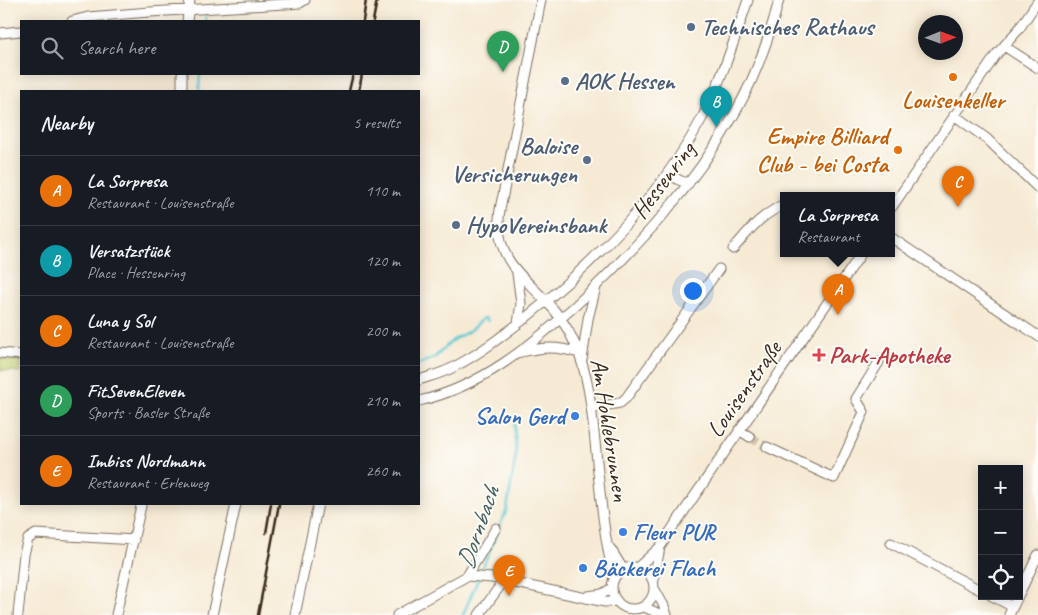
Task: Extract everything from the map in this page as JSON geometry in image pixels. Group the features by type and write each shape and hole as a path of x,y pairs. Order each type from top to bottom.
{"street":[{"path":"187,20 190,0"},
{"path":"78,20 206,8 285,4 305,0"},
{"path":"518,324 521,303 520,286 517,272 507,257 502,242 499,221 542,0"},
{"name":"Hessenring","path":"420,380 445,371 469,359 518,324 547,301 614,237 669,170 700,121 711,99 748,0"},
{"name":"Hessenring","path":"420,401 471,382 497,368 518,353 560,319 645,238 689,183 736,112 757,66 780,0"},
{"path":"895,203 954,115 1038,1"},
{"path":"0,33 20,31"},
{"path":"1004,46 1038,68"},
{"path":"182,75 182,90"},
{"path":"954,115 988,139 1038,188"},
{"path":"669,170 674,178 689,183"},
{"path":"733,249 756,221 780,206"},
{"path":"895,240 1038,336"},
{"name":"Louisenstraße","path":"638,567 660,546 859,257"},
{"path":"591,408 620,403 626,398 719,269"},
{"name":"Am Hohlebrunnen","path":"517,272 547,301 560,319 570,333 582,363 589,390 600,498 613,583"},
{"path":"582,363 588,319 596,286"},
{"path":"518,353 548,347 563,348 578,353"},
{"path":"0,353 20,355"},
{"path":"767,447 834,478 864,412 856,399 879,362"},
{"path":"739,430 750,436"},
{"path":"212,615 236,505"},
{"path":"295,615 318,505"},
{"path":"116,615 142,506"},
{"path":"470,576 496,528"},
{"path":"18,615 24,554 28,539 36,534 134,540"},
{"path":"891,543 978,589"},
{"name":"Am Hohlebrunnen","path":"608,544 623,568"},
{"name":"Louisenstraße","path":"654,580 660,546"},
{"path":"1023,587 1038,555"},
{"path":"580,597 602,594 613,583 623,568 638,567 650,574 654,580 655,590 667,615"},
{"path":"397,615 470,576 492,578 605,602 621,608 662,615"},
{"path":"479,615 502,581"},
{"path":"613,583 613,595 621,608"},
{"path":"640,610 649,602 655,590"},
{"path":"997,600 1011,611"}],"green space":[{"path":"0,359 20,361 20,372 0,370"}],"waterway":[{"name":"Dornbach","path":"205,20 207,11"},
{"name":"Dornbach","path":"199,90 200,75"},
{"name":"Dornbach","path":"420,364 434,358 453,340 471,330 482,319 486,318 488,321"},
{"name":"Dornbach","path":"463,615 507,509 516,455 514,418"}],"tunnel":[{"path":"750,437 767,447"}],"railway":[{"path":"363,20 366,0"},
{"path":"373,20 377,0"},
{"path":"349,90 353,75"},
{"path":"359,90 362,75"},
{"path":"266,533 271,505"},
{"path":"258,615 279,505"}],"place":[{"name":"Technisches Rathaus","path":"691,27"},
{"name":"FitSevenEleven","path":"503,72"},
{"name":"Louisenkeller","path":"953,77"},
{"name":"AOK Hessen","path":"565,81"},
{"name":"Versatzstück","path":"716,127"},
{"name":"Empire Billiard Club - bei Costa","path":"898,150"},
{"name":"Baloise Versicherungen","path":"587,160"},
{"name":"Luna y Sol","path":"958,207"},
{"name":"HypoVereinsbank","path":"456,225"},
{"name":"La Sorpresa","path":"838,315"},
{"name":"Park-Apotheke","path":"819,355"},
{"name":"Salon Gerd","path":"575,416"},
{"name":"Fleur PUR","path":"623,532"},
{"name":"Bäckerei Flach","path":"583,568"},
{"name":"Imbiss Nordmann","path":"509,596"}]}
